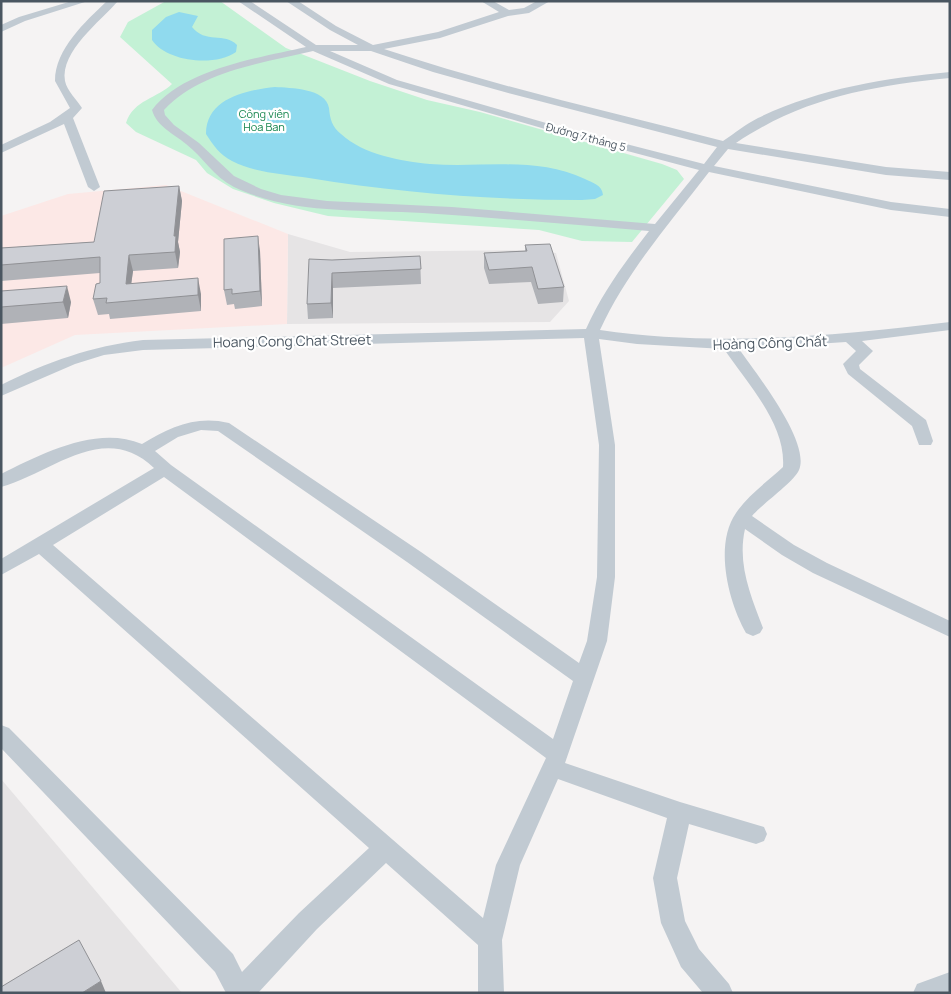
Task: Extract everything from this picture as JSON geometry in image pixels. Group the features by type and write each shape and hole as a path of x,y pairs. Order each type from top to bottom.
{"street":[{"path":"1,29 22,19 83,1"},
{"path":"1,150 71,115 76,108 60,79 63,59 100,13 113,1"},
{"name":"Đường 7 tháng 5","path":"243,1 314,48 393,82 556,129 706,168 891,206 950,213"},
{"name":"Đường 7 tháng 5","path":"291,1 333,28 372,48 437,70 507,90 725,145 886,171 950,176"},
{"path":"486,1 507,13"},
{"path":"545,1 526,11 507,13 440,35 372,48 314,48 237,66 199,81 163,102 158,110 159,116 165,124 194,144 218,170 236,183 263,194 297,202 422,209 659,228"},
{"path":"491,993 490,940 508,865 555,761 597,641 606,577 607,445 591,333 603,307 633,260 725,145 761,121 818,98 898,80 950,75"},
{"path":"67,117 94,187"},
{"name":"Hoàng Công Chất","path":"591,333 649,341 730,346 814,342 949,328"},
{"name":"Hoang Cong Chat Street","path":"1,390 43,370 97,351 143,344 591,333"},
{"path":"850,338 865,351 851,364 852,371 920,424 925,441"},
{"path":"730,346 778,415 793,458 791,469 742,518 732,551 735,576 753,628"},
{"path":"144,450 176,431 193,424 209,424 223,427 414,557 584,678"},
{"path":"1,481 44,460 85,446 117,444 144,450 165,469 555,761 680,812 756,834"},
{"path":"1,568 165,469"},
{"path":"742,518 788,550 820,568 950,630"},
{"path":"41,545 490,940"},
{"path":"1,734 224,962 240,993 308,921 386,848"},
{"path":"680,812 665,878 673,923 690,958 720,993"},
{"path":"926,993 950,985"}],"shaded area":[{"path":"166,185 288,234 287,324 75,335 1,368 1,216 68,194"},
{"path":"288,234 350,252 527,250 556,253 569,301 550,322 287,324"},
{"path":"1,779 182,993 1,993"}],"green space":[{"name":"Công viên Hoa Ban","path":"166,1 220,1 286,48 370,81 427,100 480,112 662,164 677,170 684,179 632,242 582,241 539,230 328,216 274,203 233,189 207,173 196,160 136,132 126,123 134,109 172,84 120,37 128,22"}],"water":[{"path":"179,12 198,16 192,27 197,32 209,37 232,41 237,45 236,52 227,57 204,61 180,57 168,53 159,47 152,40 152,30 166,17"},
{"path":"275,87 306,90 321,96 329,108 335,129 350,141 383,156 430,164 509,164 547,168 566,172 594,183 601,189 603,195 595,199 548,200 411,192 270,172 250,168 228,159 217,149 206,134 208,122 213,112 220,104 230,98 252,91"}],"building":[{"path":"179,186 174,236 176,236 175,252 129,255 126,284 198,278 198,295 106,303 107,298 93,299 96,284 100,283 100,257 1,265 1,248 94,242 104,191"},
{"path":"258,236 260,291 232,294 232,289 224,290 224,239"},
{"path":"550,244 564,287 538,289 532,267 489,270 484,253 527,251 525,245"},
{"path":"420,256 421,269 332,273 331,303 307,304 309,259 332,260"},
{"path":"67,286 63,302 1,307 1,291"},
{"path":"79,940 101,981 82,993 1,993 1,987"}]}
